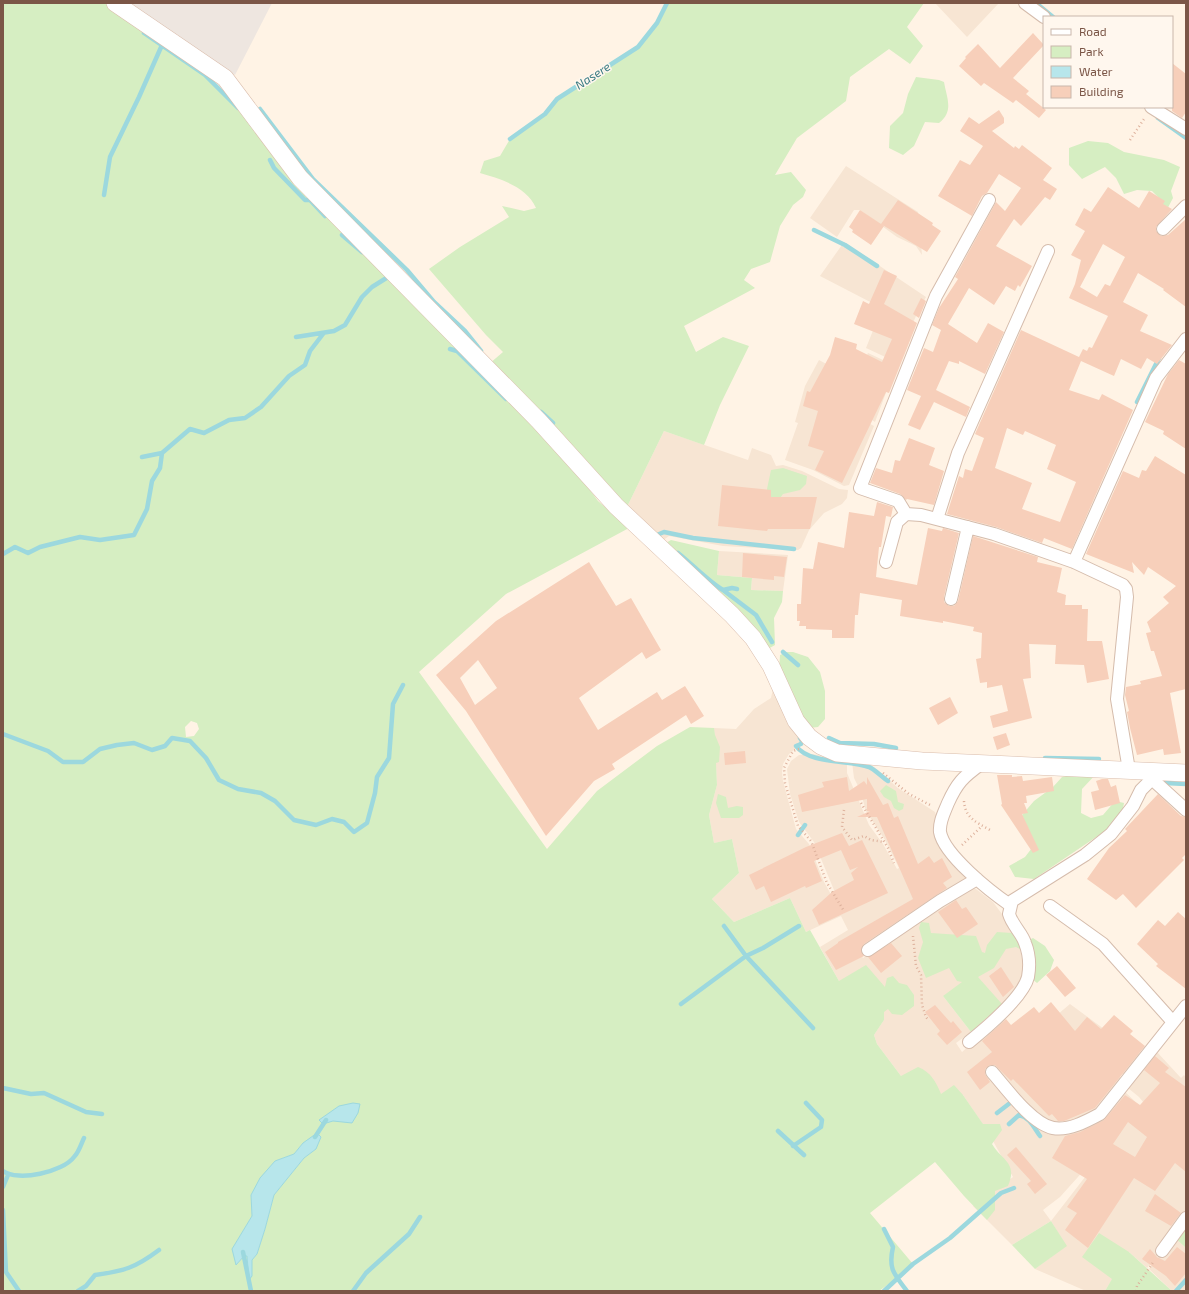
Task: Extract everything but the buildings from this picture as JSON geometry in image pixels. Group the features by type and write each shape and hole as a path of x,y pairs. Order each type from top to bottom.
{"street":[{"path":"115,3 225,78 300,178 539,421 616,506 732,615 753,638 771,666 796,721 809,737 821,746 837,753 868,757 981,764 1129,770 1153,775 1186,773"},
{"path":"1025,3 1043,16"},
{"path":"1152,108 1186,129"},
{"path":"906,514 898,501 860,488 936,296 989,200"},
{"path":"1163,229 1186,206"},
{"path":"938,519 958,453 1048,250"},
{"path":"1074,562 1156,378 1186,339"},
{"path":"886,562 897,522 906,514 921,515 994,534 1074,562 1118,581 1124,586 1127,592 1117,699 1129,770"},
{"path":"951,599 968,527"},
{"path":"981,764 963,777 958,783 941,820 940,832 942,838 962,866 1010,905"},
{"path":"1153,775 1186,810"},
{"path":"969,1042 994,1022 1025,984 1028,976 1028,952 1023,937 1011,919 1009,911 1010,905 1020,894 1085,855 1111,834 1133,806 1141,790 1153,775"},
{"path":"868,950 940,901 977,879"},
{"path":"1050,906 1103,944 1173,1022"},
{"path":"992,1072 1037,1121 1053,1128 1080,1124 1100,1114 1186,1006"},
{"path":"1162,1251 1186,1218"}],"path":[{"path":"1130,140 1152,108"},
{"path":"796,750 793,751 784,768 785,783 796,821 799,828 811,841 827,883 844,911"},
{"path":"868,757 883,773 910,794 935,808 938,812 940,832"},
{"path":"964,795 967,816 990,830"},
{"path":"861,803 884,842 894,863"},
{"path":"844,810 842,828 852,840 864,836 871,840 884,842"},
{"path":"953,854 982,826"},
{"path":"910,922 913,934 916,966 921,975 922,1005 929,1021"},
{"path":"1136,1291 1136,1286 1162,1251"}],"shaded area":[{"path":"119,3 272,3 235,75"},
{"path":"935,3 999,3 967,37"},
{"path":"846,166 918,212 922,255 916,246 897,237 860,210 854,210 837,237 810,218"},
{"path":"844,242 926,297 896,362 866,348 878,318 876,305 820,276"},
{"path":"868,353 896,366 875,422 845,403 847,412 874,426 849,485 844,486 813,470 785,460 798,423 795,422 805,386 819,360 856,380"},
{"path":"664,431 748,460 752,448 771,455 776,466 783,465 802,471 839,489 848,490 847,498 842,504 824,513 809,530 801,548 798,550 723,546 669,536 662,541 626,509"},
{"path":"719,551 788,555 783,591 751,590 752,578 717,575"},
{"path":"773,689 803,743 789,754 783,764 782,772 796,829 809,844 824,882 842,914 846,912 834,890 814,842 799,822 790,794 787,769 791,761 799,755 812,754 847,760 847,773 869,825 883,844 897,869 899,868 885,840 866,811 860,790 854,778 852,762 874,767 898,788 935,812 948,857 968,880 859,951 863,958 972,886 993,902 1002,914 1019,941 1023,966 1021,980 1015,993 1002,1004 943,996 971,1032 956,1043 962,1052 992,1026 1013,1052 1070,1004 1104,1029 1122,1040 1140,1055 1124,1075 1089,1048 1095,1057 1122,1079 1102,1108 1072,1122 1037,1124 1089,1124 1092,1143 1086,1168 1060,1197 1043,1210 1051,1221 1012,1245 973,1206 1013,1177 988,1132 963,1095 948,1107 901,1076 877,1044 874,1035 884,1020 839,981 820,947 848,930 841,916 806,932 790,898 734,922 712,899 739,873 732,839 714,843 709,815 717,785 714,728 736,729 754,709 771,698"},
{"path":"1157,1052 1181,1078 1184,1075 1186,1078 1186,1098 1152,1113 1139,1097 1128,1088"},
{"path":"1124,1091 1140,1106 1186,1107 1186,1210 1158,1255 1147,1268 1129,1252 1105,1291 1086,1291 1035,1269 1066,1246 1051,1221 1085,1177 1097,1123"},
{"path":"1174,1237 1186,1248 1186,1291 1172,1291 1149,1269"}],"green space":[{"path":"3,3 107,3 205,75 223,92 495,389 535,424 576,471 598,501 629,528 506,594 419,672 547,849 597,791 657,746 690,727 714,728 720,747 719,762 716,763 717,785 709,815 714,843 732,839 739,873 712,899 734,922 790,898 806,932 810,930 839,981 866,965 885,987 887,978 893,976 899,983 907,985 914,995 914,1006 902,1015 892,1014 888,1009 884,1012 884,1020 874,1035 877,1044 901,1076 918,1067 923,1069 932,1078 941,1094 954,1085 963,1095 983,1124 1000,1124 1002,1130 992,1144 1008,1162 1011,1178 1008,1186 995,1191 995,1210 987,1220 935,1162 870,1213 913,1264 879,1291 3,1291","holes":["191,721 197,723 199,729 194,736 186,737 185,727","303,1143 316,1149 304,1158 274,1195 257,1254 252,1260 252,1275 247,1272 247,1256 244,1256 236,1265 240,1236 252,1216 251,1195 275,1161 294,1154"]},
{"path":"667,3 924,3 907,27 923,46 910,64 889,49 850,77 846,101 797,138 775,175 791,172 806,190 803,197 793,205 780,226 770,262 751,269 744,280 755,288 684,326 696,352 723,337 749,346 720,405 704,445 664,431 626,509 489,364 503,352 486,335 429,269 460,247 509,217 502,206 524,211 536,208 532,201 520,189 505,181 480,173 484,161 500,156 510,139 545,114 557,99 638,47 657,23"},
{"path":"916,77 944,82 948,99 948,109 947,114 939,123 925,122 914,146 903,155 889,148 890,126 903,113 908,94"},
{"path":"1088,141 1108,143 1124,152 1164,160 1180,167 1171,191 1173,198 1162,219 1161,200 1152,191 1137,190 1124,194 1116,178 1105,167 1082,179 1069,165 1069,148"},
{"path":"783,468 807,476 806,484 800,490 783,494 775,505 769,505 767,489 771,470"},
{"path":"671,540 719,551 717,575 752,578 751,590 783,591 782,602 774,618 775,645 768,649 664,544"},
{"path":"787,652 793,652 808,657 820,672 825,691 825,719 818,727 809,728 779,672 780,655"},
{"path":"1090,771 1097,773 1082,789 1081,813 1091,818 1103,815 1115,801 1124,803 1122,814 1114,825 1034,879 1015,877 1009,866 1025,857 1035,844 1022,815 1034,801 1053,787 1062,777"},
{"path":"886,785 896,791 898,802 904,804 903,809 899,811 894,808 891,801 884,797 880,791"},
{"path":"718,794 726,797 728,808 737,806 743,807 743,815 739,818 721,818 716,803"},
{"path":"921,922 929,923 931,933 976,936 982,952 985,953 987,945 997,932 1012,933 1029,940 1033,938 1045,946 1054,960 1050,971 1037,983 1032,979 1022,950 1016,947 1006,949 994,968 978,977 1002,1004 971,1032 943,996 962,982 957,981 949,968 926,978 918,958 923,942 919,928"},
{"path":"1051,1221 1067,1246 1035,1269 1012,1245"},
{"path":"1186,1225 1186,1248 1174,1237"},
{"path":"1099,1233 1129,1252 1172,1291 1105,1291 1112,1279 1082,1257"}],"water":[{"path":"353,1103 360,1104 358,1113 352,1123 333,1121 323,1124 319,1120 339,1106"},
{"path":"317,1133 321,1137 316,1149 304,1158 274,1195 257,1254 252,1260 252,1276 249,1280 247,1256 244,1256 236,1265 232,1249 252,1216 251,1195 260,1178 275,1161 294,1154 303,1143"}],"waterway":[{"name":"Nasere","path":"510,139 545,114 557,99 638,47 657,23 667,3"},
{"path":"1036,3 1052,16"},
{"path":"144,33 205,75 238,108"},
{"path":"104,195 110,157 162,45"},
{"path":"260,109 313,179 407,270 434,302 465,331 481,351"},
{"path":"1158,118 1186,138"},
{"path":"270,160 274,168 305,200 310,200 325,216"},
{"path":"814,230 845,245 877,266"},
{"path":"342,235 362,252"},
{"path":"296,337 334,331 345,325 362,297 372,287 388,277"},
{"path":"142,457 162,453 190,429 204,433 229,420 245,418 261,407 289,376 305,365 310,351 323,334"},
{"path":"450,349 457,351 506,399"},
{"path":"1137,402 1159,358"},
{"path":"541,412 553,423"},
{"path":"3,554 15,547 28,553 40,547 80,537 100,540 134,535 147,509 152,481 160,468 162,453"},
{"path":"657,535 664,532 693,538 794,549"},
{"path":"678,553 723,590 732,588 737,589"},
{"path":"723,590 756,615 772,642"},
{"path":"783,652 798,665"},
{"path":"3,734 48,751 63,762 83,762 100,749 117,745 134,743 152,750 165,746 172,738 190,741 206,758 219,780 238,789 261,793 275,801 294,820 316,825 332,819 344,822 354,832 367,823 375,793 377,777 389,758 393,704 403,685"},
{"path":"800,738 802,741 801,744 796,746 802,752 810,756 819,759 869,767 888,781"},
{"path":"829,738 840,743 874,744 896,748"},
{"path":"1045,758 1099,759"},
{"path":"1165,783 1186,784"},
{"path":"798,835 805,825"},
{"path":"724,926 746,956 813,1028"},
{"path":"681,1004 746,956 763,948 799,926"},
{"path":"3,1088 31,1094 44,1093 86,1112 102,1114"},
{"path":"997,1113 1010,1103 1011,1099"},
{"path":"793,1146 821,1127 822,1120 806,1103"},
{"path":"1009,1124 1019,1115 1023,1116 1031,1123 1040,1136"},
{"path":"315,1137 326,1120"},
{"path":"778,1131 804,1155"},
{"path":"3,1171 19,1176 40,1174 51,1171 68,1162 76,1155 84,1138"},
{"path":"3,1187 8,1175"},
{"path":"884,1291 913,1264 950,1238 1001,1193 1014,1188"},
{"path":"3,1210 6,1272 19,1291"},
{"path":"353,1291 366,1273 409,1234 420,1217"},
{"path":"884,1229 893,1247 891,1261 893,1271 907,1291"},
{"path":"78,1291 86,1286 95,1275 129,1268 143,1261 159,1250"},
{"path":"243,1252 251,1291"},
{"path":"1176,1291 1186,1280"}]}
